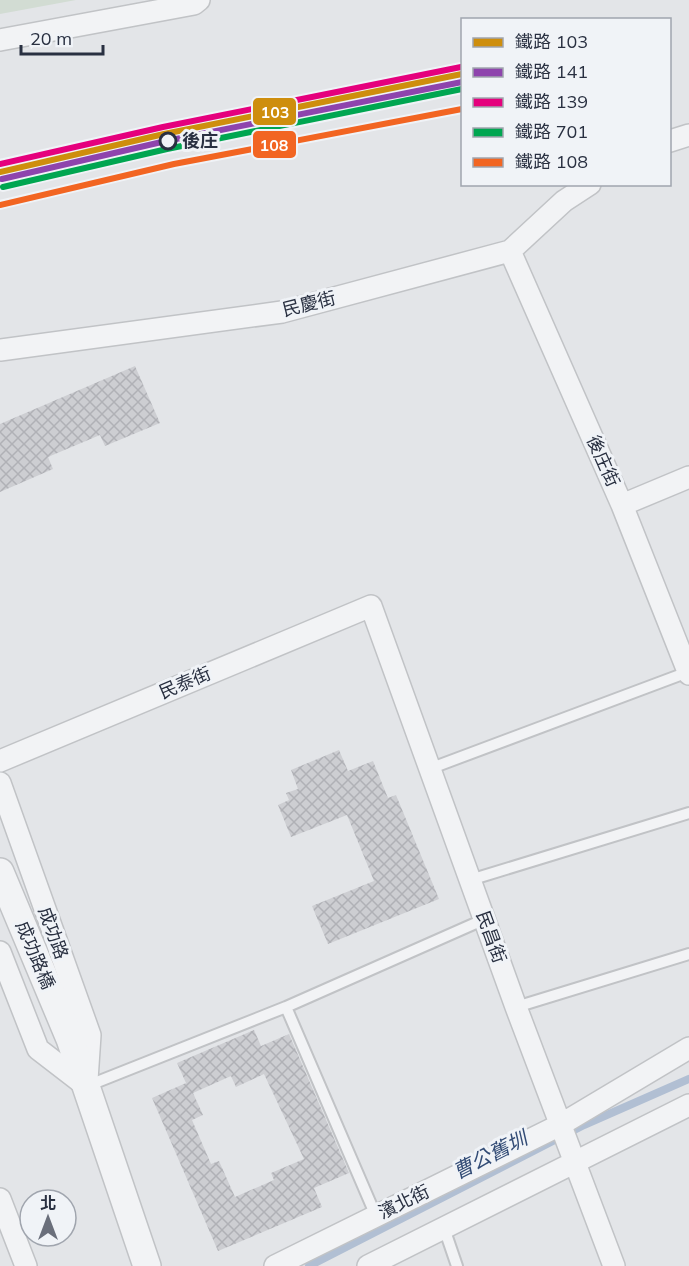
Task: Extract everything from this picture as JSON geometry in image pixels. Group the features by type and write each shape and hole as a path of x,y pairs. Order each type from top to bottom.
{"street":[{"path":"0,40 194,4 199,0"},
{"path":"671,140 689,135"},
{"name":"民慶街","path":"0,350 282,312 510,250 564,201 587,186"},
{"name":"後庄街","path":"510,250 622,505 689,673"},
{"path":"622,505 689,477"},
{"name":"民泰街","path":"0,761 370,606"},
{"name":"民昌街","path":"370,606 516,1007 614,1266"},
{"name":"成功路","path":"0,783 90,1035 86,1086"},
{"name":"成功路橋","path":"0,872 70,1039"},
{"path":"0,952 38,1049 86,1086"},
{"name":"成功路","path":"70,1039 147,1266"},
{"name":"濱北街","path":"275,1266 560,1126 689,1048"},
{"path":"368,1266 444,1228 571,1155 689,1105"},
{"path":"0,1199 26,1266"}],"lane":[{"path":"429,769 689,673"},
{"path":"470,880 689,813"},
{"path":"86,1086 286,1007 485,919"},
{"path":"516,1007 689,954"},
{"path":"286,1007 376,1216"},
{"path":"444,1228 457,1266"}],"shaded area":[{"path":"0,0 76,0 0,14"}],"building":[{"path":"135,366 160,423 105,446 100,435 48,457 53,469 0,492 0,424"},
{"path":"339,750 348,771 373,761 388,798 396,795 439,899 328,944 312,906 374,881 347,815 291,837 278,805 289,800 286,793 298,789 291,770"},
{"path":"254,1030 261,1046 289,1034 349,1173 314,1188 322,1207 218,1251 152,1098 186,1083 177,1063","holes":["264,1074 304,1159 271,1173 274,1180 235,1197 219,1161 211,1164 192,1120 203,1115 193,1093 231,1076 236,1087"]}],"waterway":[{"name":"曹公舊圳","path":"309,1266 584,1125 689,1079"}],"rail line":[{"name":"139","path":"0,164 163,127 461,67"},
{"name":"103","path":"0,172 164,134 461,74"},
{"name":"141","path":"2,179 166,141 461,82"},
{"name":"701","path":"3,187 167,149 461,89"},
{"name":"108","path":"0,205 174,164 461,109"}],"place":[{"name":"後庄","path":"168,141"}]}
